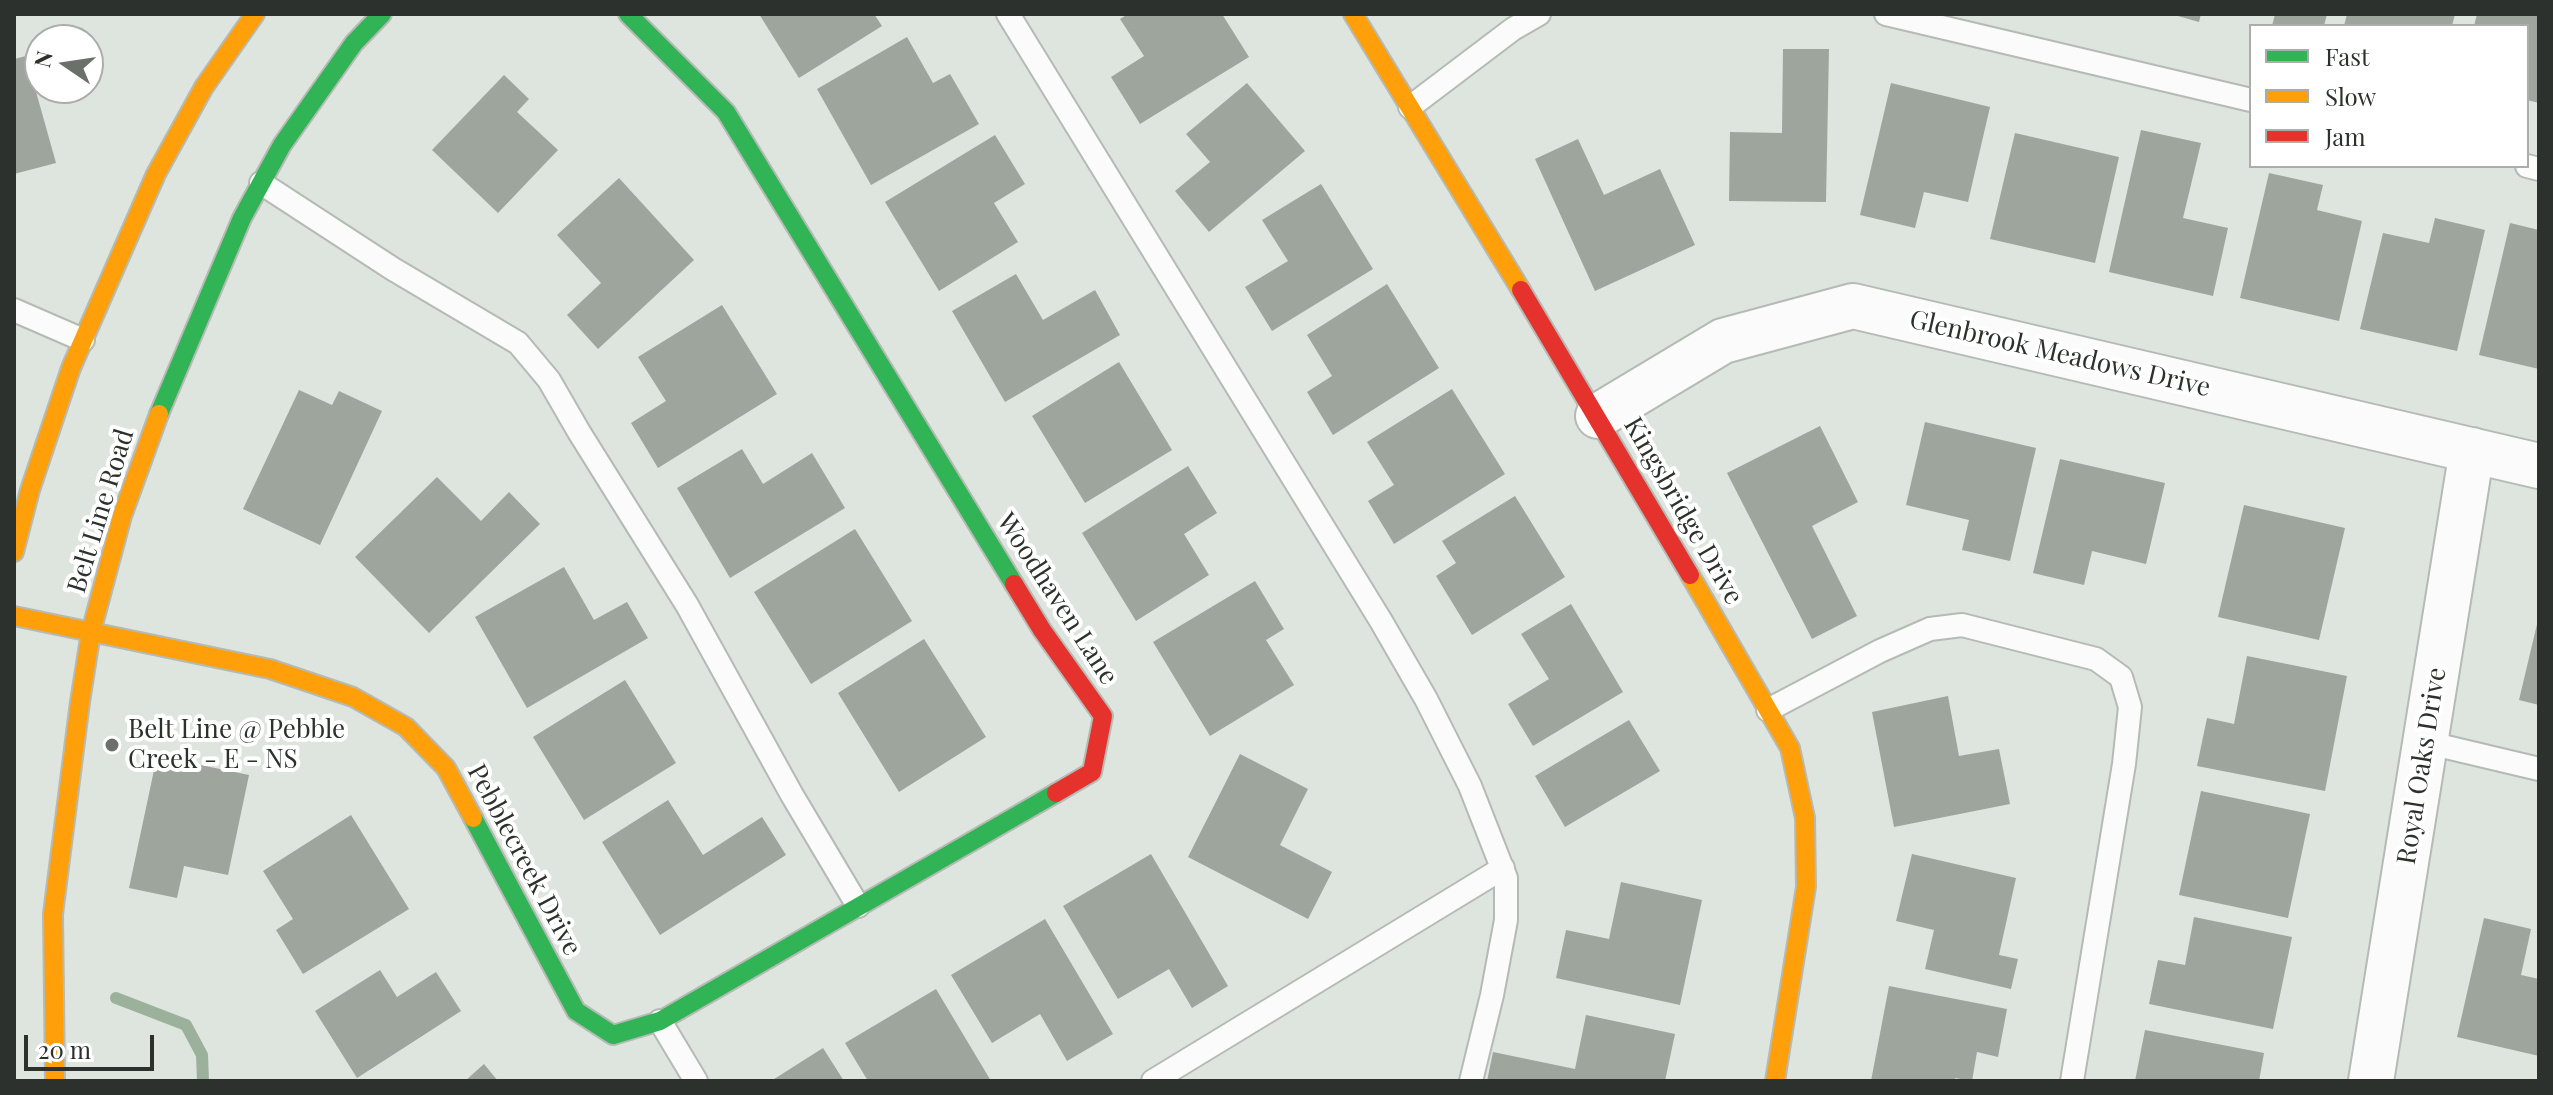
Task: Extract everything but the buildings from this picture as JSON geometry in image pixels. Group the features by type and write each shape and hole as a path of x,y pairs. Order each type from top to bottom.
{"street":[{"path":"14,552 30,490 83,340 156,174 204,87 255,14"},
{"name":"Belt Line Road","path":"55,1081 53,914 91,632 122,516 163,403 242,218 282,145 354,43 382,14"},
{"name":"Woodhaven Lane","path":"613,1035 660,1021 1092,772 1103,716 1042,630 726,112 628,14"},
{"name":"Kingsbridge Drive","path":"1353,14 1598,416 1790,748 1805,818 1806,887 1775,1081"},
{"name":"Glenbrook Meadows Drive","path":"1598,416 1723,341 1853,306 2539,466"},
{"name":"Royal Oaks Drive","path":"2371,1081 2472,450"},
{"name":"Pebblecreek Drive","path":"14,616 270,669 353,697 406,727 446,768 576,1011 613,1035"}],"lane":[{"path":"1008,14 1396,647 1470,786 1506,878 1506,920 1471,1081"},
{"path":"1410,107 1513,29 1539,14"},
{"path":"1886,14 2249,100"},
{"path":"261,183 393,269 518,343 549,380 687,605 792,795 858,906"},
{"path":"14,310 83,340"},
{"path":"1768,710 1930,629 1962,625 2096,659 2121,677 2130,707 2124,764 2072,1081"},
{"path":"2425,742 2539,769"},
{"path":"1153,1081 1503,868"},
{"path":"660,1021 696,1081"}],"waterway":[{"path":"116,998 186,1025 202,1055 203,1081"}],"traffic: fast":[{"path":"159,414 242,218 282,145 354,43 382,14"},
{"path":"628,14 726,112 1014,584"},
{"path":"473,818 576,1011 613,1035 660,1021 1056,793"}],"traffic: slow":[{"path":"14,552 30,490 71,368 156,174 204,87 255,14"},
{"path":"1353,14 1521,290"},
{"path":"55,1081 53,914 80,702 91,632 122,516 159,414"},
{"path":"1690,575 1790,748 1805,818 1806,887 1775,1081"},
{"path":"14,616 270,669 353,697 406,727 446,768 473,818"}],"traffic: jam":[{"path":"1521,290 1690,575"},
{"path":"1014,584 1042,630 1103,716 1092,772 1056,793"}],"place":[{"name":"Belt Line @ Pebble Creek - E - NS","path":"112,745"}]}
